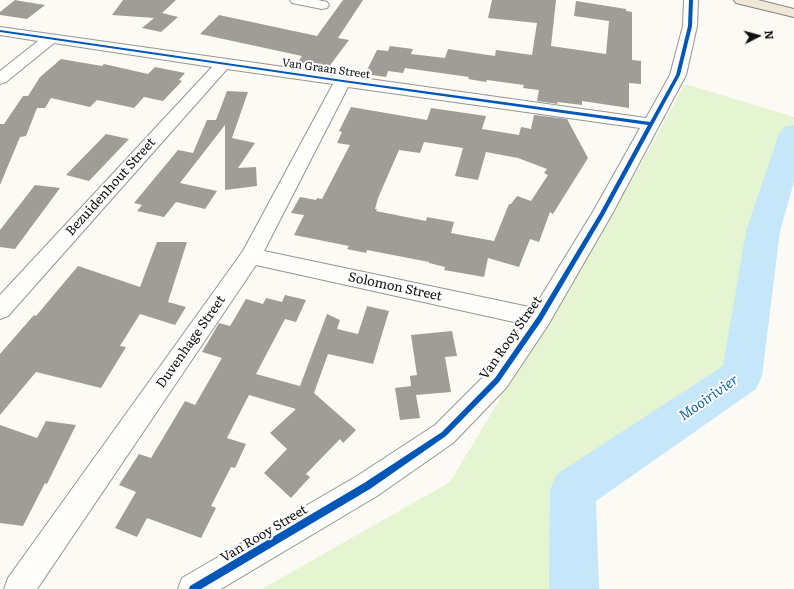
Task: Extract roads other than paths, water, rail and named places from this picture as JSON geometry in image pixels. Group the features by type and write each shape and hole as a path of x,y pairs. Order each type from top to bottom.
{"main road":[{"path":"741,0 788,12"}],"street":[{"path":"297,0 322,5"},
{"name":"Van Rooy Street","path":"193,589 367,486 444,434 497,380 540,318 602,214 678,75 690,26 691,0"},
{"name":"Van Graan Street","path":"0,31 650,124"},
{"path":"0,79 50,38"},
{"name":"Bezuidenhout Street","path":"0,310 223,64"},
{"name":"Duvenhage Street","path":"19,589 251,256 343,81"},
{"name":"Solomon Street","path":"251,256 540,318"}],"waterway":[{"name":"Mooirivier","path":"574,589 573,490 742,376 763,231 794,134"}]}
